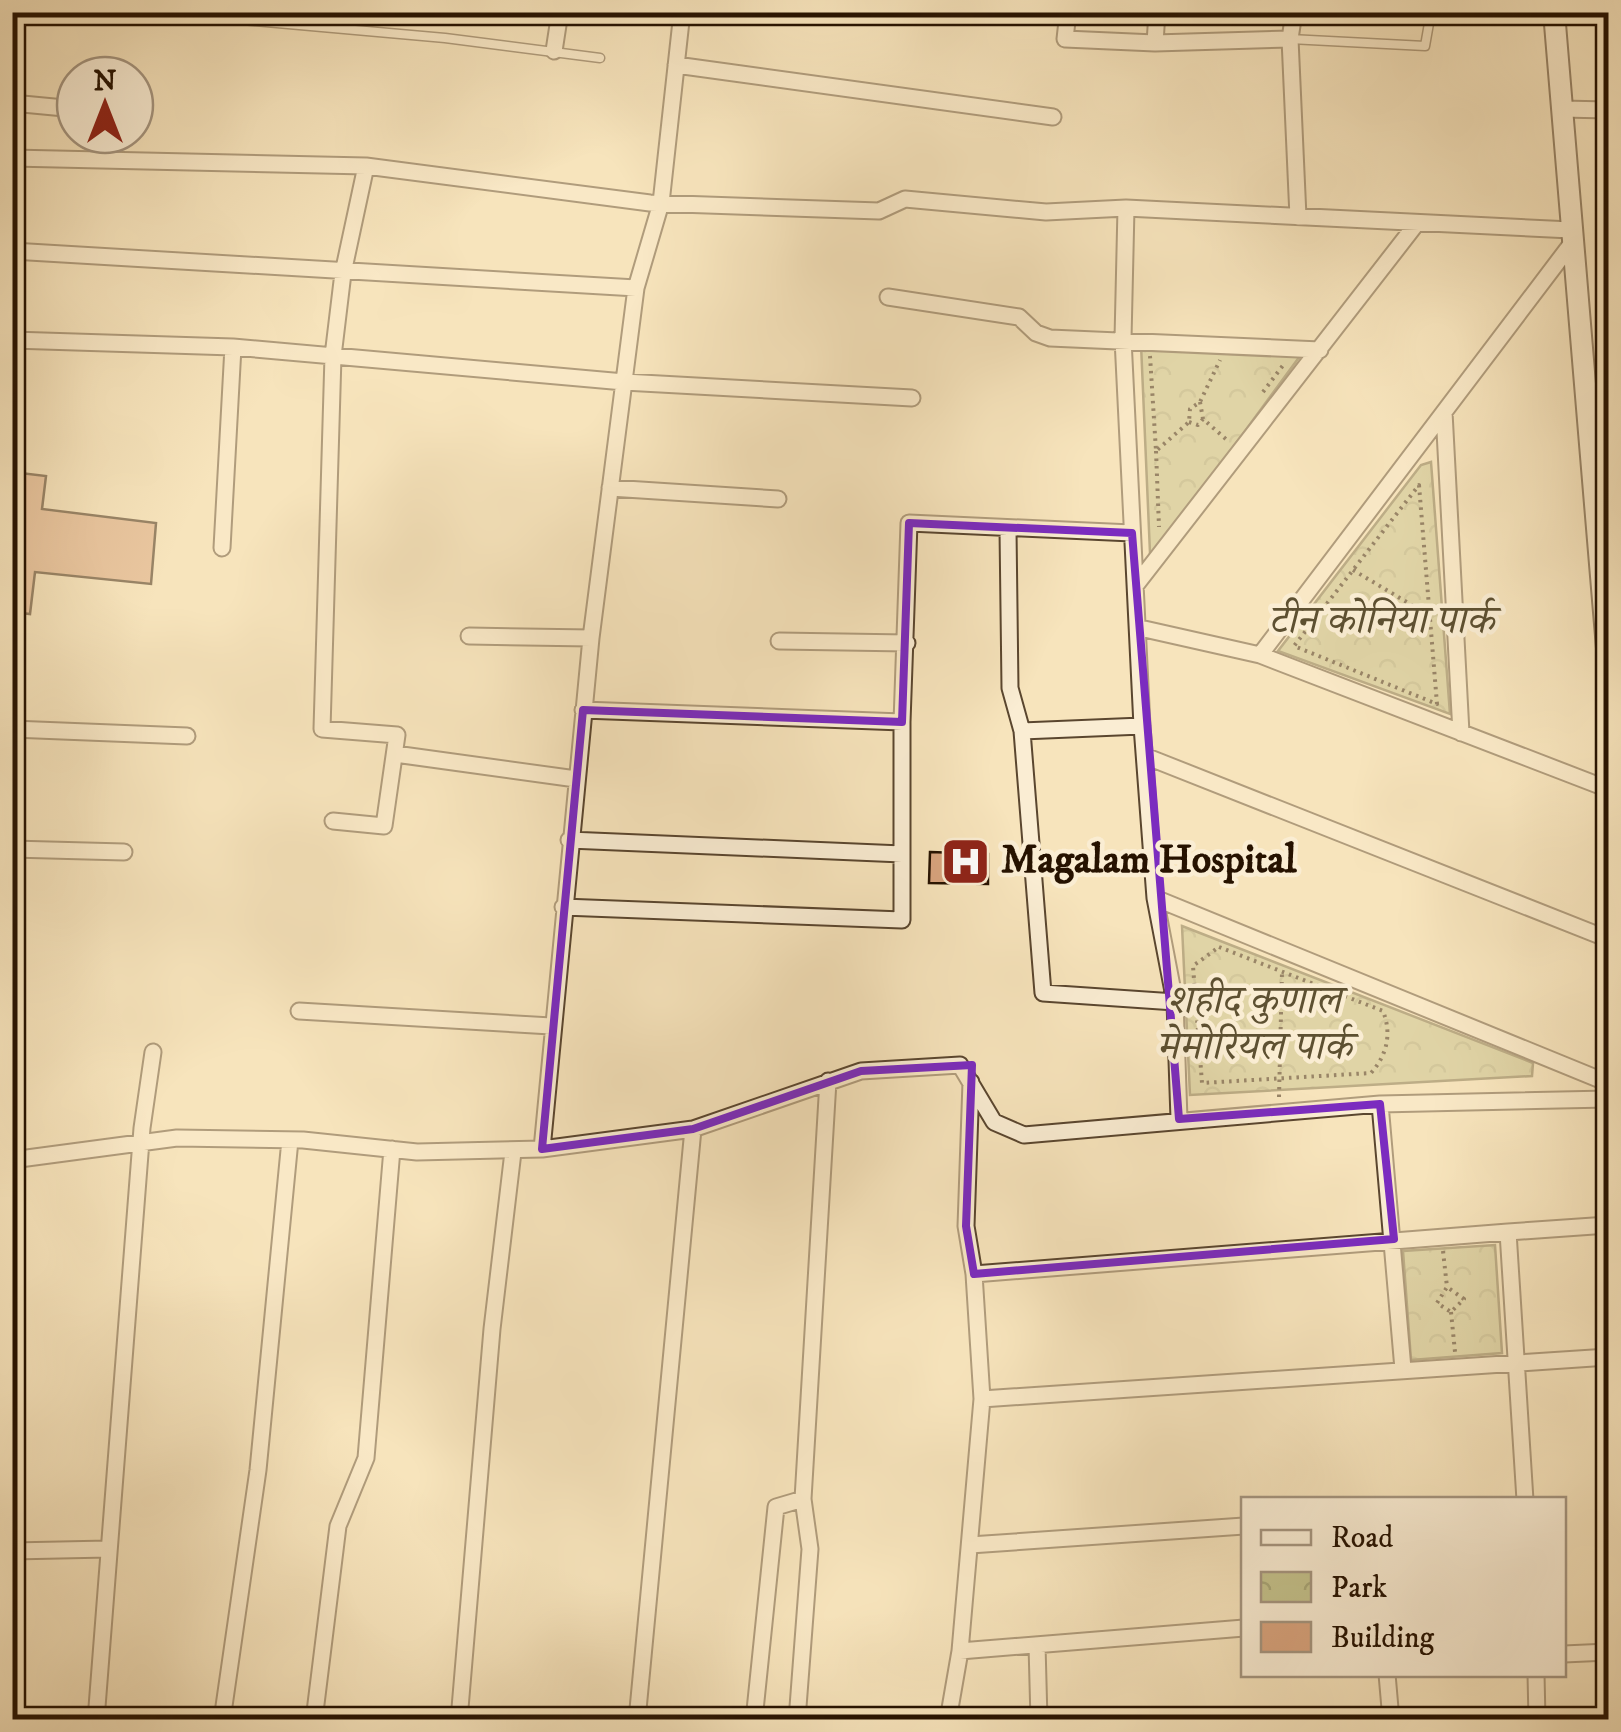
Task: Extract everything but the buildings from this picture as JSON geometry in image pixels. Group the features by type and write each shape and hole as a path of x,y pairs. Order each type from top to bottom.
{"street":[{"path":"554,51 560,12"},
{"path":"542,1149 591,638 636,288 661,203 682,12"},
{"path":"1068,12 1064,39 1155,43 1290,39"},
{"path":"1155,43 1157,12"},
{"path":"1294,12 1290,39 1298,217"},
{"path":"1554,12 1586,404 1606,594 1608,660"},
{"path":"676,65 1054,117"},
{"path":"12,103 55,106"},
{"path":"1562,109 1608,110"},
{"path":"12,158 366,166 661,203 879,211 906,199 1046,212 1126,208 1416,223 1571,236"},
{"path":"333,821 384,826 397,735 322,729 332,356 342,273 366,166"},
{"path":"1126,208 1123,339 1142,726 1155,898 1175,1002 1179,1119"},
{"path":"1136,585 1416,223"},
{"path":"1260,655 1571,236"},
{"path":"12,251 636,288"},
{"path":"888,297 1019,316 1041,336 1320,350"},
{"path":"12,340 233,347 624,382 912,398"},
{"path":"222,548 233,347"},
{"path":"1586,404 1608,405"},
{"path":"1444,412 1461,733"},
{"path":"610,488 778,499"},
{"path":"563,908 902,920 902,722 909,523 1132,534"},
{"path":"1008,530 1010,688 1022,731 1043,993 1175,1002"},
{"path":"1140,628 1260,655 1608,790"},
{"path":"469,636 591,638"},
{"path":"779,641 907,642"},
{"path":"583,710 902,722"},
{"path":"1022,731 1142,726"},
{"path":"12,729 187,736"},
{"path":"395,754 576,780"},
{"path":"1145,756 1608,939"},
{"path":"569,840 902,854"},
{"path":"12,850 124,852"},
{"path":"1155,898 1608,1082"},
{"path":"299,1011 551,1026"},
{"path":"96,1720 141,1143 153,1052"},
{"path":"12,1160 177,1138 513,1152 693,1129 764,1108 860,1071 960,1065 994,1122 1024,1135 1380,1104 1608,1098"},
{"path":"948,1720 960,1650 982,1399 974,1274 966,1226 971,1078"},
{"path":"797,1720 810,1549 803,1499 828,1081"},
{"path":"1380,1104 1403,1370"},
{"path":"636,1720 693,1129"},
{"path":"222,1720 258,1470 290,1140"},
{"path":"314,1720 338,1526 366,1458 392,1149"},
{"path":"458,1720 492,1329 513,1152"},
{"path":"974,1274 1394,1239 1608,1226"},
{"path":"1508,1232 1525,1497"},
{"path":"982,1399 1608,1357"},
{"path":"754,1720 776,1508 803,1499"},
{"path":"970,1545 1241,1526"},
{"path":"12,1551 108,1549"},
{"path":"960,1650 1241,1628"},
{"path":"1037,1644 1039,1720"},
{"path":"1566,1654 1608,1652"},
{"path":"1387,1677 1391,1720"},
{"path":"1536,1677 1537,1720"}],"lane":[{"path":"153,12 600,58"},
{"path":"1290,39 1425,46 1432,12"}],"path":[{"path":"1150,352 1156,528 1170,514"},
{"path":"1203,357 1236,360"},
{"path":"1156,451 1188,422 1190,408 1200,402 1221,359"},
{"path":"1261,394 1284,363 1268,362"},
{"path":"1200,402 1203,418 1226,442 1238,426"},
{"path":"1188,422 1198,425 1203,418"},
{"path":"1419,485 1430,616 1437,704 1294,646 1419,485"},
{"path":"1353,570 1430,616"},
{"path":"1218,947 1383,1011 1388,1040 1382,1060 1370,1073 1278,1078 1202,1083 1193,966 1218,947"},
{"path":"1279,1112 1282,972"},
{"path":"1441,1236 1447,1287 1437,1304 1451,1312"},
{"path":"1447,1287 1464,1299 1451,1312"},
{"path":"1451,1312 1456,1367"}],"highlighted area":[{"path":"909,523 1132,533 1179,1119 1380,1104 1394,1239 974,1274 966,1226 972,1065 861,1071 693,1129 542,1149 583,710 902,722"}],"green space":[{"name":"टीन कोनिया पार्क","path":"1141,344 1300,356 1155,554 1150,553"},
{"name":"टीन कोनिया पार्क","path":"1431,462 1450,714 1278,651 1421,465"},
{"name":"शहीद कुणाल मेमोरियल पार्क","path":"1182,926 1533,1063 1532,1076 1190,1095"},
{"path":"1495,1245 1502,1353 1411,1360 1403,1251"}],"place":[{"name":"Magalam Hospital","path":"966,861"}]}
